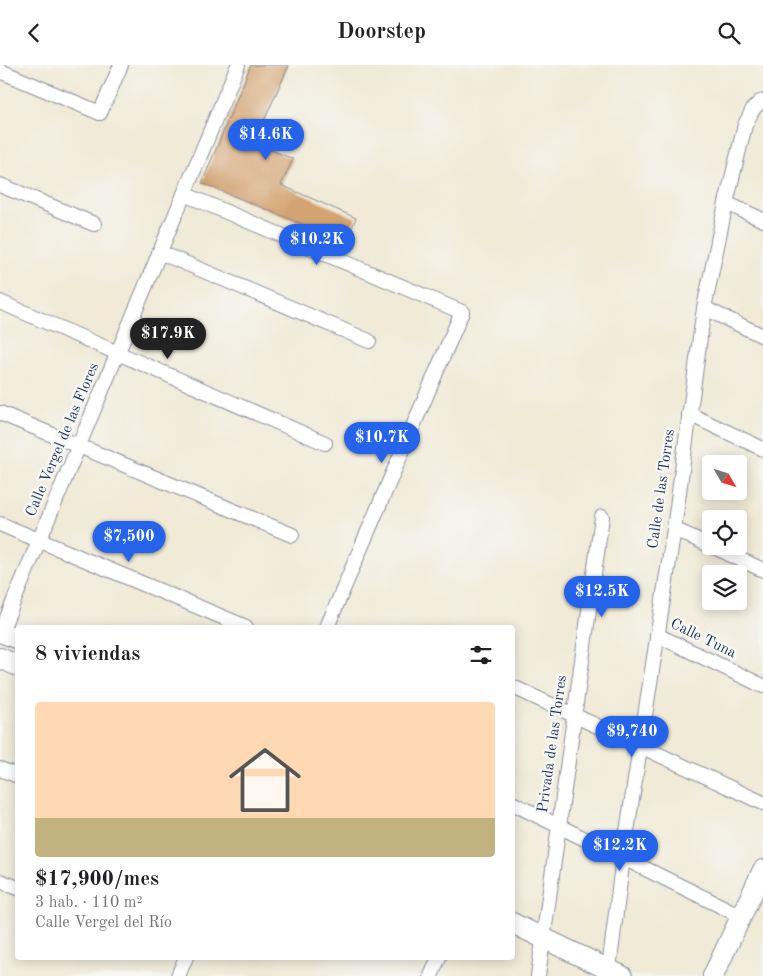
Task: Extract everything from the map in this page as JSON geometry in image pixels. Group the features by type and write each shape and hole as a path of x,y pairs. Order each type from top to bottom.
{"street":[{"path":"0,71 100,113 121,65"},
{"name":"Calle Vergel de las Flores","path":"0,633 238,65"},
{"name":"Calle de las Torres","path":"613,974 623,857 674,529 704,308 745,125 753,109 761,102"},
{"path":"0,185 94,225"},
{"path":"184,194 462,312 328,625"},
{"path":"726,203 763,220"},
{"path":"159,252 369,341"},
{"path":"0,302 325,443"},
{"path":"704,308 763,336"},
{"path":"0,413 292,535"},
{"path":"689,413 763,449"},
{"name":"Privada de las Torres","path":"538,976 602,517"},
{"path":"0,524 241,625"},
{"path":"674,529 702,542"},
{"path":"731,555 763,570"},
{"path":"0,633 15,638"},
{"name":"Calle Tuna","path":"657,635 763,686"},
{"path":"0,658 15,665"},
{"path":"515,688 763,803"},
{"path":"0,769 15,775"},
{"path":"515,804 741,916"},
{"path":"713,976 763,870"},
{"path":"0,881 15,888"},
{"path":"515,924 613,974"},
{"path":"178,976 185,960"},
{"path":"431,976 438,960"}],"building":[{"path":"251,65 289,65 254,143 293,159 281,185 356,218 346,242 202,183"}]}
